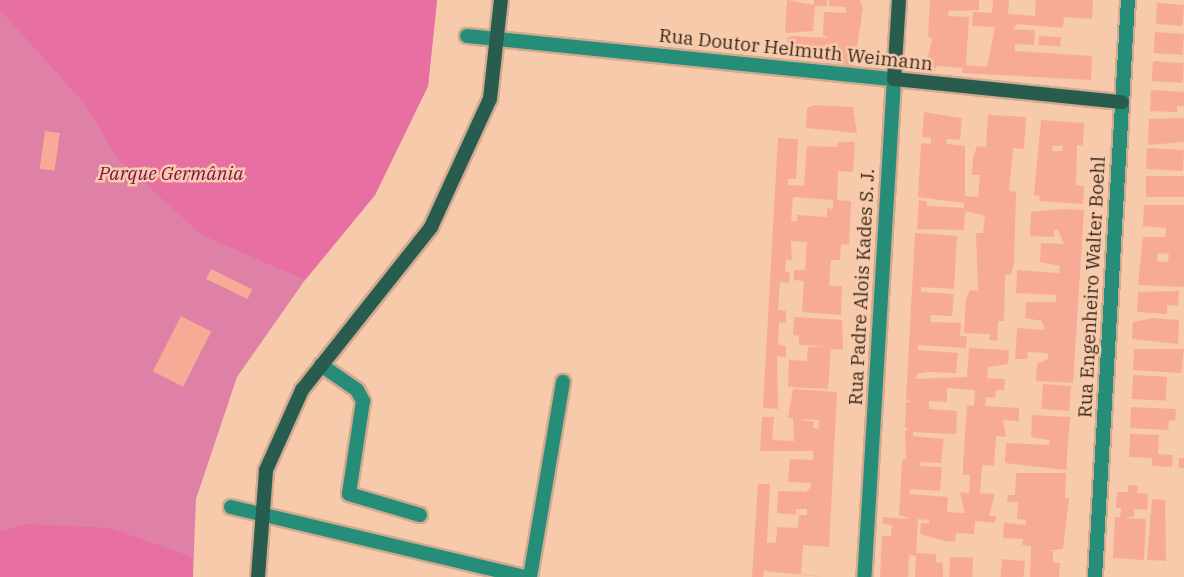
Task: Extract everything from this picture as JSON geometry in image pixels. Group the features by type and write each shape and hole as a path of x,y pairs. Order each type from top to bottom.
{"street":[{"path":"258,577 266,470 302,390 431,227 490,99 500,39 501,0"},
{"name":"Rua Padre Alois Kades S. J.","path":"864,577 899,0"},
{"name":"Rua Engenheiro Walter Boehl","path":"1095,577 1128,0"},
{"name":"Rua Doutor Helmuth Weimann","path":"467,36 1122,102"},
{"path":"321,365 357,390 363,401 349,494 421,515"},
{"path":"231,508 527,577 563,382"}],"green space":[{"name":"Parque Germânia","path":"0,0 437,0 428,86 375,195 305,280 237,377 196,499 193,577 0,577"},
{"path":"0,0 437,0 428,86 375,195 305,280 202,235 118,159 85,104 0,10"},
{"path":"26,524 110,528 192,557 193,577 0,577 0,532"}],"building":[{"path":"787,0 814,5 814,0 827,0 827,6 815,6 813,31 785,33"},
{"path":"829,0 860,0 863,8 854,66 786,56 787,38 828,38 823,35 824,12 846,13 846,7 829,6"},
{"path":"930,0 979,0 979,10 949,11 948,16 969,17 966,65 987,67 995,27 972,26 973,12 992,13 993,0 1009,0 1008,14 1035,16 1036,0 1093,0 1092,19 1064,17 1063,28 1017,24 1013,29 1035,30 1034,45 1015,44 1015,51 1092,56 1091,80 962,73 962,68 936,66 935,71 925,71 932,39 928,36"},
{"path":"1157,3 1184,5 1182,26 1156,24"},
{"path":"1155,32 1184,34 1182,55 1154,53"},
{"path":"1039,36 1061,37 1060,46 1039,45"},
{"path":"1153,61 1184,63 1183,83 1152,81"},
{"path":"1151,90 1184,92 1184,106 1177,106 1177,112 1150,111"},
{"path":"815,105 853,107 857,133 806,128 807,108"},
{"path":"924,112 962,118 960,140 947,139 947,144 965,146 965,196 978,197 980,175 972,175 973,158 977,146 986,147 988,115 1026,117 1024,149 1013,148 1009,191 1016,192 1014,263 1011,275 1005,275 1004,321 998,321 997,341 989,340 990,334 964,333 966,299 970,290 978,291 976,233 983,233 985,216 965,211 964,230 917,229 919,200 927,201 927,206 964,208 964,203 918,197 921,143 931,144 931,138 922,137"},
{"path":"1184,118 1184,142 1148,145 1149,119"},
{"path":"1041,120 1084,123 1083,146 1077,145 1076,185 1084,186 1083,204 1039,201 1040,196 1034,195","holes":["1053,146 1063,146 1062,151 1052,151"]},
{"path":"45,131 60,133 55,171 40,169"},
{"path":"778,138 798,139 796,179 788,179 788,185 804,186 807,146 837,147 838,142 855,142 853,172 838,171 837,200 851,201 849,245 841,244 840,260 831,260 829,286 842,286 841,315 802,312 804,281 794,280 794,270 805,270 807,242 791,241 792,260 786,260 785,272 790,272 789,283 780,282 778,310 786,311 786,323 779,322 778,345 786,346 786,357 777,356 778,409 763,408","holes":["793,197 833,200 833,209 827,208 827,217 797,215 797,221 791,221"]},
{"path":"1147,148 1184,150 1183,171 1146,169"},
{"path":"1146,176 1184,176 1184,197 1146,197"},
{"path":"1144,205 1184,205 1184,287 1138,285 1143,237 1165,237 1166,233 1166,228 1143,226","holes":["1158,253 1169,254 1168,262 1157,261"]},
{"path":"1084,210 1073,383 1036,381 1037,364 1048,359 1048,353 1028,352 1027,359 1015,359 1017,328 1045,330 1042,321 1025,318 1026,302 1056,302 1056,295 1016,293 1017,270 1059,273 1060,266 1040,262 1041,243 1064,244 1058,230 1054,230 1054,237 1030,236 1031,212"},
{"path":"915,233 957,236 954,289 921,287 921,292 954,294 952,316 931,315 931,322 961,323 960,336 967,336 966,348 918,345 918,350 958,353 956,373 930,372 917,374 916,379 967,377 969,348 1009,350 1008,364 988,367 987,378 1005,379 1004,390 996,390 995,398 986,397 985,406 1019,408 1019,421 1003,420 1006,437 996,436 994,466 982,465 980,493 995,494 989,516 996,516 995,523 975,521 974,534 956,533 955,542 920,534 921,523 929,523 929,520 918,519 916,553 936,554 936,562 943,563 943,577 915,577 916,556 909,555 908,577 880,577 882,536 891,536 892,525 883,524 883,517 911,519 899,515 902,461 906,458 905,431 909,428 905,428 906,402 916,403 906,400","holes":["947,388 975,390 974,406 967,405 963,475 970,475 969,493 960,492 965,513 947,512 948,497 909,494 910,489 940,491 942,467 920,466 920,462 941,463 944,439 913,436 913,432 956,434 957,411 929,409 929,401 947,402"]},
{"path":"211,269 252,289 248,299 206,279"},
{"path":"1179,291 1178,306 1167,305 1167,314 1137,312 1138,292"},
{"path":"181,316 211,331 183,387 153,371"},
{"path":"794,317 842,320 843,350 831,349 828,389 788,387 789,360 807,361 808,347 825,346 799,345 799,336 793,335"},
{"path":"1153,318 1179,320 1178,344 1132,339 1133,322"},
{"path":"1134,349 1184,349 1181,373 1133,370"},
{"path":"1133,375 1167,377 1166,401 1132,399"},
{"path":"1043,384 1071,386 1069,411 1041,409"},
{"path":"793,389 837,392 829,547 803,545 801,574 823,577 764,571 763,577 752,577 758,484 770,484 767,542 776,543 777,527 798,528 799,515 807,515 807,509 796,509 796,515 777,513 778,491 806,492 811,487 811,483 788,482 790,459 813,460 813,451 760,451 762,417 774,417 772,440 794,441 793,418 788,418","holes":["797,419 819,420 819,429 813,428 814,422"]},
{"path":"1131,407 1176,409 1175,421 1169,420 1168,430 1130,428"},
{"path":"1032,415 1070,417 1066,470 1005,463 1006,443 1049,445 1049,440 1031,437"},
{"path":"1130,434 1159,435 1158,454 1173,455 1172,467 1152,466 1152,458 1129,457"},
{"path":"1179,458 1184,458 1184,468 1179,468"},
{"path":"1016,473 1066,473 1065,498 1069,498 1063,549 1046,551 1053,551 1053,563 1060,563 1059,577 1030,577 1031,546 1022,545 1023,539 1003,538 1004,523 1026,525 1026,520 1017,519 1018,502 1007,502 1008,495 1015,495"},
{"path":"1128,485 1138,486 1137,493 1148,494 1147,510 1134,509 1134,516 1126,518 1146,519 1144,560 1113,558 1115,517 1120,517 1121,508 1116,508 1117,492 1128,492"},
{"path":"1152,499 1165,500 1166,561 1147,560"},
{"path":"950,557 973,558 972,577 949,577"},
{"path":"1002,559 1025,561 1024,577 1000,577"}]}
